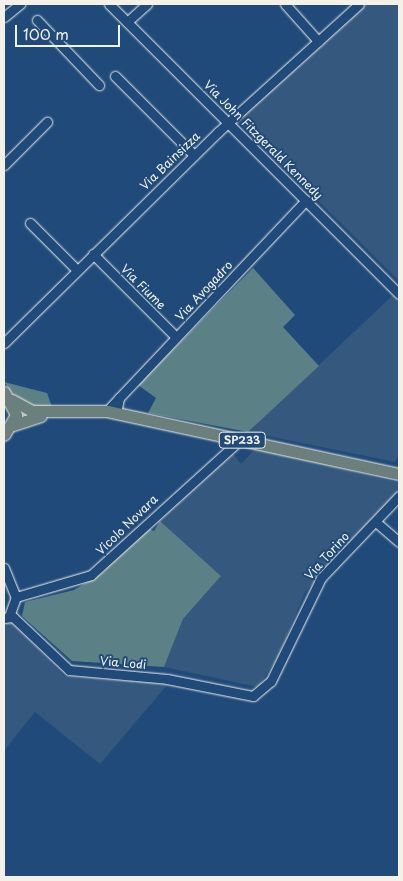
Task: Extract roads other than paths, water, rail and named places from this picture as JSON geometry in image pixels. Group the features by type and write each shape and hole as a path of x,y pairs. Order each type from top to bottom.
{"main road":[{"name":"SP233","path":"6,394 32,411 85,410 111,412 399,474"},
{"name":"SP233","path":"6,394 7,433"},
{"name":"SP233","path":"7,433 32,417 85,410"}],"street":[{"path":"4,18 20,4"},
{"name":"Via John Fitzgerald Kennedy","path":"108,4 128,22 227,124 399,292"},
{"path":"128,22 146,4"},
{"path":"285,4 318,41"},
{"name":"Via Bainsizza","path":"5,339 194,155 357,5"},
{"path":"37,20 99,85"},
{"path":"115,76 194,155"},
{"path":"4,165 47,122"},
{"name":"Via Avogadro","path":"111,412 119,398 306,200"},
{"path":"30,223 76,269"},
{"name":"Via Fiume","path":"93,254 176,338"},
{"name":"Vicolo Novara","path":"16,597 74,582 97,570 240,440"},
{"name":"Via Torino","path":"260,693 286,653 321,578 399,496"},
{"path":"376,522 399,542"},
{"path":"4,568 16,597 6,617"},
{"name":"Via Lodi","path":"6,617 69,670 167,679 253,696 260,693"}]}
